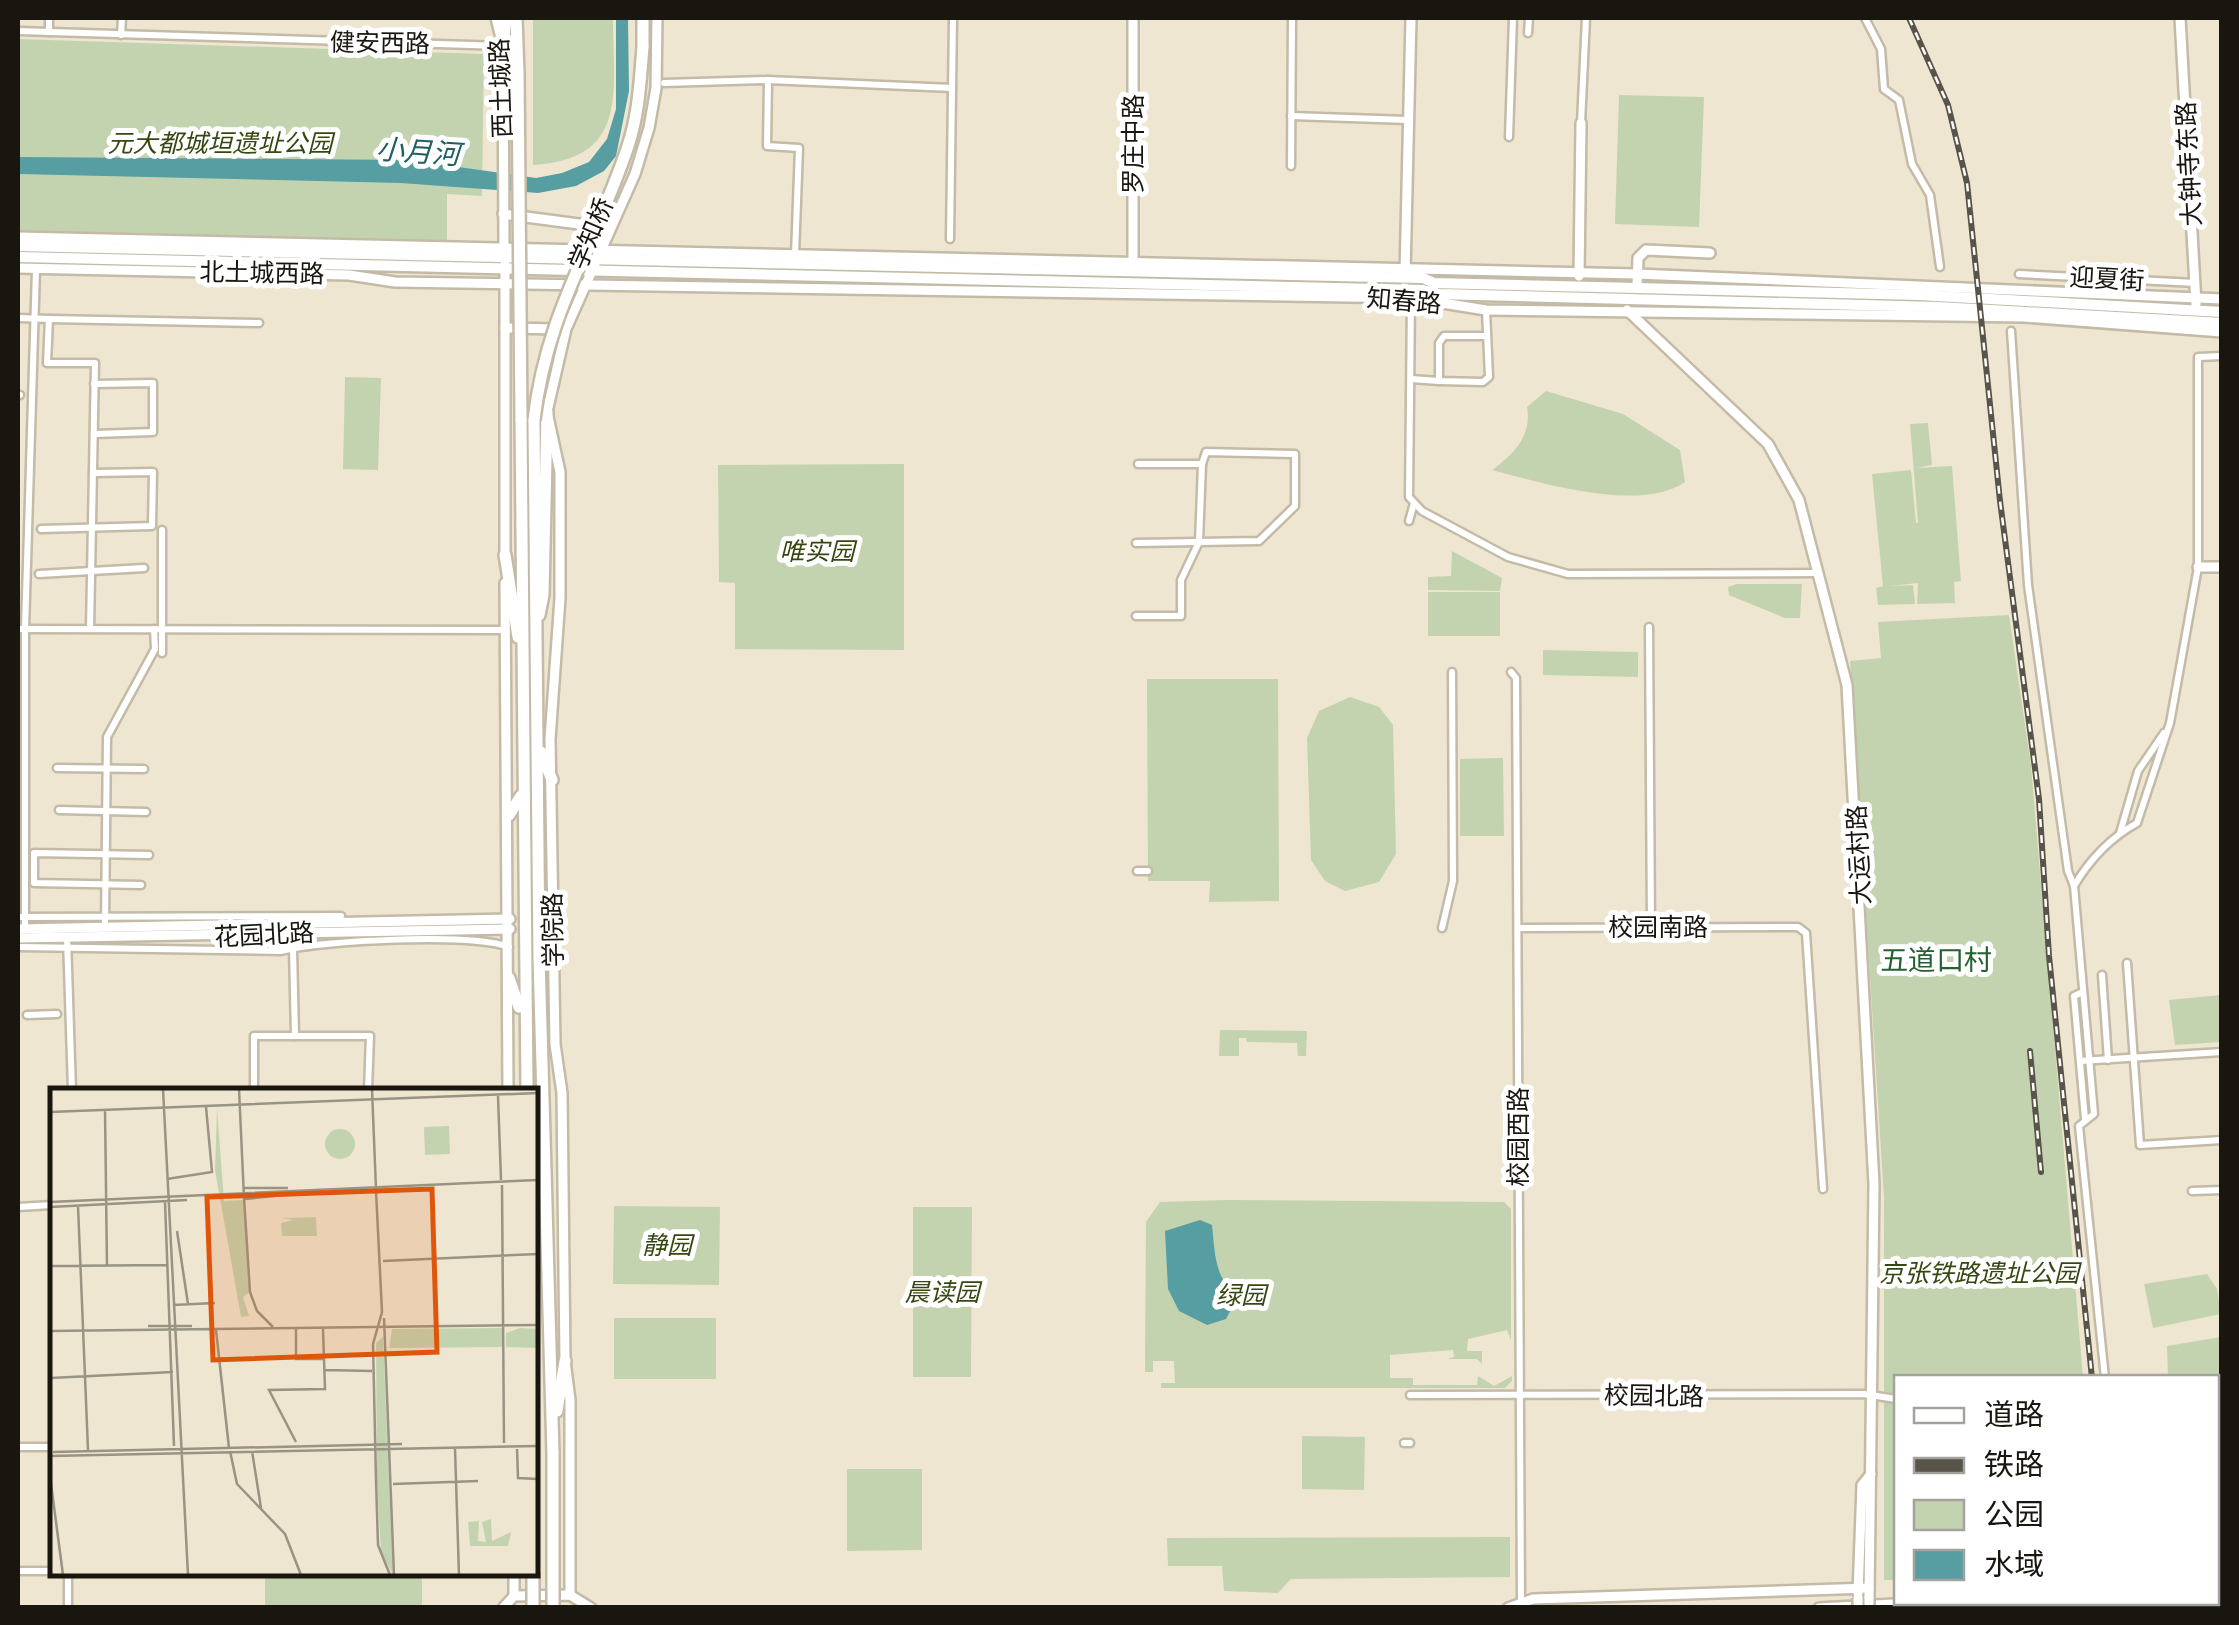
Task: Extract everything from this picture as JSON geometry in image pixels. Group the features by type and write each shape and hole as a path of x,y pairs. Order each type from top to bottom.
{"highway":[{"path":"503,46 506,18"},
{"name":"西土城路","path":"516,18 528,419"},
{"name":"学知桥","path":"528,419 554,318 628,147 638,107 642,18"},
{"path":"534,639 544,595 547,412"},
{"name":"学院路","path":"528,419 554,1430 553,1608"},
{"name":"学院路","path":"527,1088 521,796 528,419"},
{"path":"505,555 522,661"},
{"path":"538,746 552,780"},
{"path":"509,814 521,796"},
{"path":"509,978 524,1018"},
{"path":"554,1430 565,1361"},
{"path":"533,1575 533,1608"}],"main road":[{"name":"北土城西路","path":"18,246 504,251"},
{"name":"知春路","path":"504,251 596,260 1133,265 1405,273 1434,283 2196,305 2222,312"},
{"name":"北土城西路","path":"18,257 590,273"},
{"name":"知春路","path":"590,273 1438,294 1627,305 1971,308 2222,324"}],"street":[{"path":"49,18 49,32"},
{"path":"121,35 122,18"},
{"name":"西土城路","path":"496,18 503,46 503,212"},
{"path":"596,260 649,128 656,88 657,18"},
{"path":"950,239 952,18"},
{"name":"罗庄中路","path":"1132,18 1133,265"},
{"path":"1290,166 1292,18"},
{"path":"1411,18 1405,273 1412,294 1410,497 1414,503 1422,512 1508,557 1568,574 1818,573"},
{"path":"1509,137 1513,18"},
{"path":"1528,33 1529,18"},
{"path":"1579,276 1580,123 1586,18"},
{"path":"1865,18 1881,49 1884,89 1898,100 1912,164 1930,195 1940,267"},
{"name":"大钟寺东路","path":"2180,18 2196,305"},
{"name":"健安西路","path":"18,31 503,46"},
{"path":"664,83 768,80 952,88"},
{"path":"768,80 768,146 798,148 796,255"},
{"path":"1291,116 1408,120"},
{"path":"504,251 503,212 610,228"},
{"name":"北土城西路","path":"18,236 504,251"},
{"name":"知春路","path":"504,251 601,248 1133,265"},
{"path":"1637,288 1638,258 1646,250 1710,253"},
{"name":"学院路","path":"504,251 508,1088"},
{"name":"学院路","path":"570,1595 570,1400 565,1361 552,780 560,490 547,412 566,329 596,260"},
{"name":"北土城西路","path":"18,268 586,285"},
{"path":"22,923 21,628 36,269"},
{"name":"知春路","path":"1405,273 1637,274 2196,305 2222,300"},
{"name":"迎夏街","path":"2019,274 2196,283"},
{"name":"知春路","path":"586,285 1412,294 1486,310 1627,305 2024,317 2222,332"},
{"name":"大运村路","path":"1627,305 1768,444 1798,500 1845,667 1856,784 1874,1182 1870,1474 1862,1484 1864,1598"},
{"path":"1411,379 1483,382 1488,377 1490,342 1486,336 1486,310"},
{"path":"18,318 258,322"},
{"path":"49,319 47,363 95,363 90,629"},
{"path":"504,328 566,329"},
{"path":"2010,330 2028,585 2068,871 2074,886 2091,1061 2094,1114 2079,1126 2106,1375"},
{"path":"1440,380 1439,343 1444,336 1486,336"},
{"path":"2074,886 2086,864 2120,832 2137,823 2170,723 2198,567 2198,357 2222,356"},
{"path":"94,384 153,383 152,432 94,434"},
{"path":"1136,543 1199,542 1258,541 1295,506 1295,454 1206,452 1202,464 1199,542 1181,580 1181,616 1136,616"},
{"path":"1138,464 1202,464"},
{"path":"41,530 152,526 153,472 93,473"},
{"path":"1409,521 1414,503"},
{"path":"162,530 155,649 107,737 105,922 340,916"},
{"path":"2198,567 2222,567"},
{"path":"39,574 144,568"},
{"path":"1650,627 1651,928"},
{"path":"21,628 505,630"},
{"path":"158,629 162,653"},
{"path":"1442,928 1453,881 1452,672"},
{"name":"校园西路","path":"1511,672 1516,678 1521,1603"},
{"path":"2120,832 2138,770 2170,723"},
{"path":"57,768 144,769"},
{"path":"58,810 146,812"},
{"path":"140,885 34,883 34,853 149,855"},
{"path":"1137,871 1148,871"},
{"name":"花园北路","path":"22,923 510,924"},
{"name":"花园北路","path":"18,938 67,943 510,924"},
{"name":"校园南路","path":"1518,928 1798,927 1808,937 1823,1190"},
{"path":"18,948 67,943 293,948 316,942 462,941 494,941 510,948"},
{"path":"67,943 72,1088"},
{"path":"293,948 294,1036"},
{"path":"2127,963 2140,1146 2222,1140"},
{"path":"2102,974 2108,1060"},
{"path":"2084,992 2074,996 2085,1119"},
{"path":"27,1014 57,1014"},
{"path":"254,1088 254,1036 370,1036 368,1088"},
{"path":"2080,1061 2222,1052"},
{"path":"2192,1191 2222,1190"},
{"path":"18,1206 50,1205"},
{"name":"校园北路","path":"1410,1395 1872,1394 1894,1398"},
{"path":"18,1447 50,1448"},
{"path":"18,1571 50,1571"},
{"path":"68,1575 68,1608"},
{"path":"503,1608 514,1596 514,1575"},
{"path":"514,1596 570,1595 591,1608"},
{"path":"1508,1608 1521,1603 1864,1598"},
{"path":"1819,1608 1894,1604"},
{"path":"1930,1605 1956,1608"}],"green space":[{"path":"533,18 613,18 614,71 609,117 601,135 586,150 564,160 533,165"},
{"name":"元大都城垣遗址公园","path":"18,39 484,54 482,196 447,194 447,243 18,237"},
{"path":"1619,95 1704,97 1699,227 1615,224"},
{"path":"345,377 381,378 378,470 343,469"},
{"path":"1546,391 1623,414 1680,450 1685,482 1666,491 1617,495 1563,488 1492,470 1520,443 1527,427 1527,407"},
{"path":"1928,423 1932,465 1916,468 1952,466 1961,581 1954,582 1955,603 1917,604 1918,583 1890,586 1913,585 1915,604 1878,605 1876,588 1883,586 1872,474 1911,470 1918,523 1910,424"},
{"name":"唯实园","path":"904,464 904,650 735,649 735,583 719,582 718,465"},
{"path":"1452,551 1502,578 1500,591 1428,590 1428,577 1451,576"},
{"path":"1802,584 1800,618 1785,618 1729,595 1728,587"},
{"path":"1428,592 1500,592 1500,636 1428,636"},
{"name":"京张铁路遗址公园","path":"2009,615 2031,766 2083,1375 1894,1375 1894,1580 1884,1580 1884,1198 1850,661 1881,658 1878,622"},
{"path":"1543,650 1638,652 1638,677 1543,675"},
{"path":"1147,679 1278,679 1279,901 1209,902 1210,881 1148,881"},
{"path":"1350,697 1379,707 1393,725 1396,854 1379,882 1345,891 1325,881 1311,860 1307,738 1319,711"},
{"path":"1503,758 1504,836 1460,836 1460,759"},
{"path":"2221,995 2221,1042 2175,1045 2169,1000"},
{"path":"1220,1030 1307,1031 1306,1056 1298,1056 1297,1043 1247,1042 1246,1038 1239,1038 1239,1056 1219,1056"},
{"name":"绿园","path":"1160,1202 1504,1202 1511,1209 1511,1340 1507,1330 1468,1339 1467,1351 1482,1351 1482,1364 1477,1359 1447,1359 1454,1357 1453,1350 1390,1355 1390,1378 1413,1378 1413,1385 1477,1385 1478,1376 1494,1386 1512,1376 1512,1381 1505,1388 1161,1388 1161,1383 1175,1383 1174,1361 1153,1361 1153,1372 1145,1372 1146,1222"},
{"name":"静园","path":"614,1206 720,1207 719,1285 613,1284"},
{"name":"晨读园","path":"913,1207 972,1207 971,1377 913,1377"},
{"path":"2207,1274 2217,1289 2221,1314 2153,1328 2144,1284"},
{"name":"静园","path":"614,1318 716,1318 716,1379 614,1379"},
{"path":"2221,1337 2221,1415 2219,1375 2168,1375 2167,1346"},
{"path":"1302,1436 1365,1437 1364,1490 1302,1489"},
{"path":"847,1469 922,1469 922,1550 847,1551"},
{"path":"1510,1537 1510,1577 1291,1579 1278,1593 1224,1591 1222,1566 1168,1566 1167,1538"},
{"path":"265,1575 422,1575 422,1607 265,1607"}],"water":[{"path":"616,18 628,18 629,91 616,156 604,171 576,186 538,193 401,183 18,174 18,157 409,160 536,178 562,173 589,162 607,139 616,109"},
{"path":"1200,1220 1212,1225 1220,1273 1238,1296 1226,1319 1207,1325 1179,1311 1168,1289 1165,1231"}],"railway":[{"path":"1909,18 1948,105 1967,183 2000,501 2039,799 2049,956 2092,1375"},
{"path":"2030,1051 2041,1172"}],"district":[{"name":"五道口村","path":"1936,960"}],"water label":[{"name":"小月河","path":"418,152"}]}
